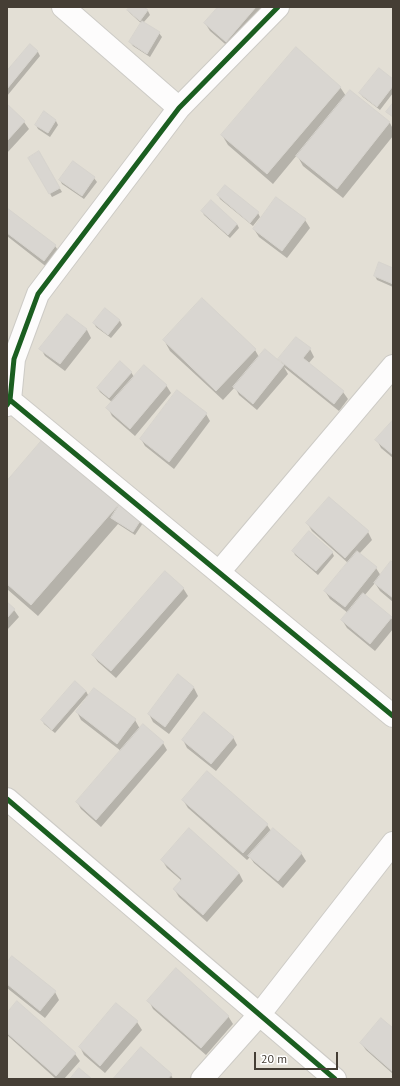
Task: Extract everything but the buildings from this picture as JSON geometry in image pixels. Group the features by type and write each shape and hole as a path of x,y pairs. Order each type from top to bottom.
{"street":[{"path":"63,7 179,108"},
{"path":"278,7 179,108 38,294 14,359 9,403 219,572 393,716"},
{"path":"219,572 393,366"},
{"path":"7,798 335,1079"},
{"path":"202,1079 259,1015 393,843"}],"shaded area":[{"path":"7,7 393,7 393,1079 7,1079"}],"cycle path":[{"path":"7,405 10,400 14,359 38,294 179,108 278,7"},
{"path":"10,400 393,716"},
{"path":"7,799 335,1079"}]}
